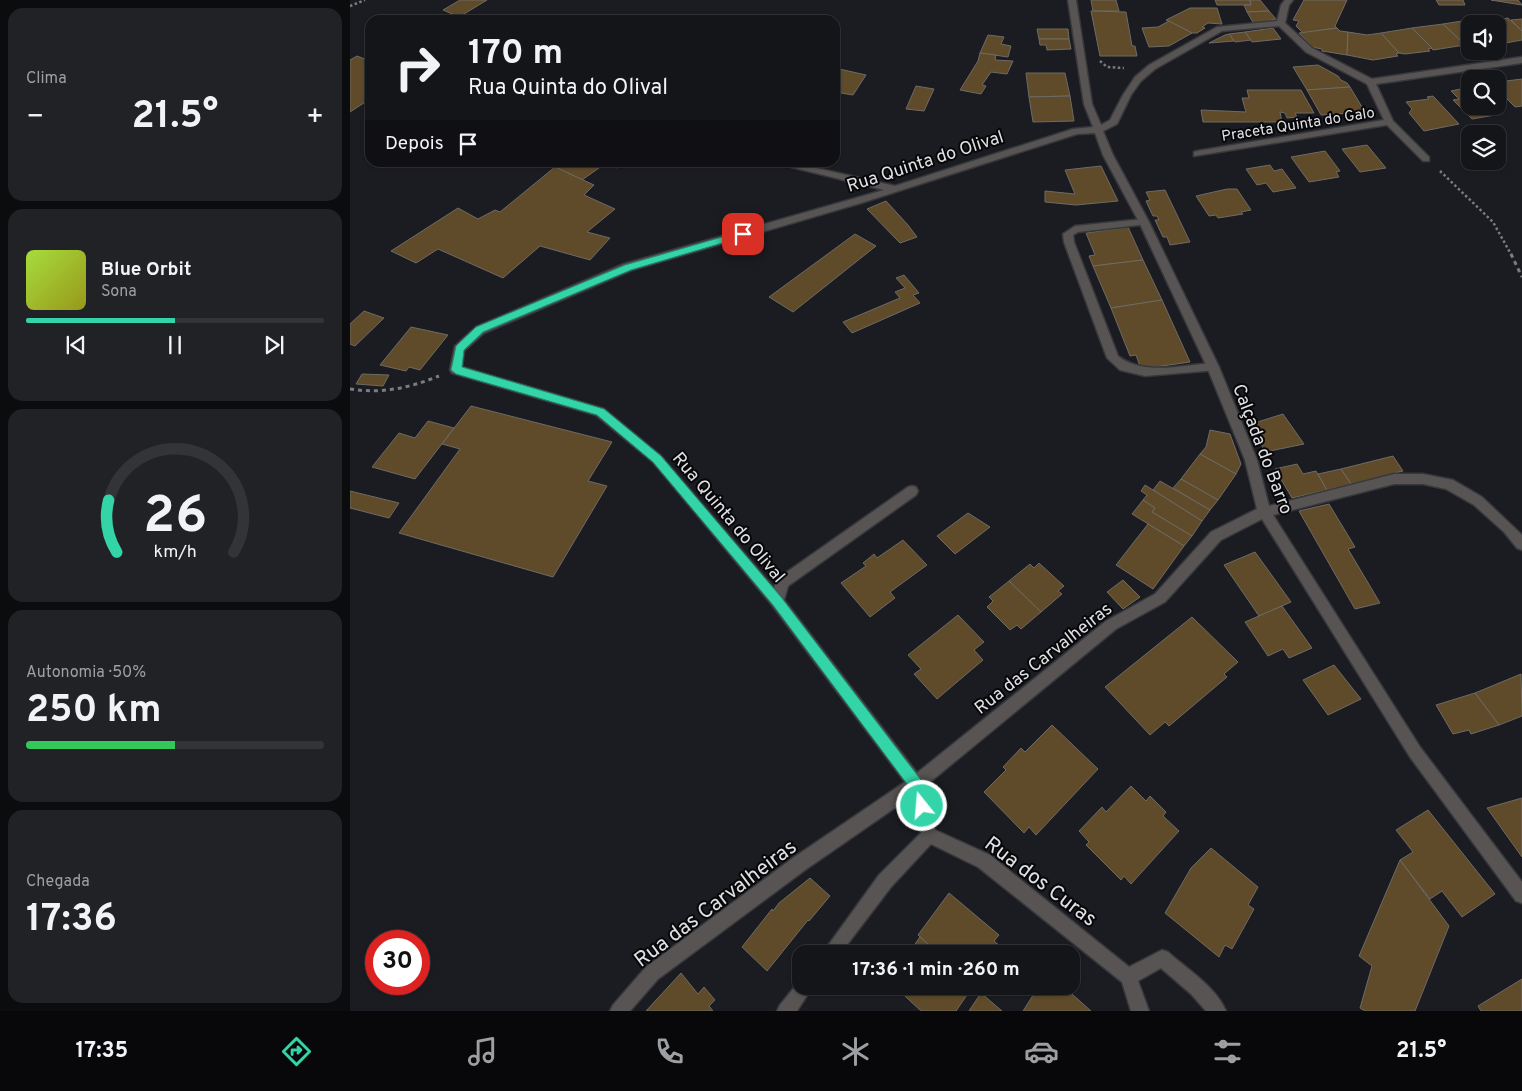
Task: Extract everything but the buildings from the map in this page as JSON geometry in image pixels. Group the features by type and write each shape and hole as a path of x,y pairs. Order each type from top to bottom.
{"street":[{"name":"Calçada do Barro","path":"1072,0 1088,104 1108,155 1144,222 1213,367 1251,460 1264,512 1415,752 1522,895"},
{"path":"1281,23 1285,5 1289,0"},
{"path":"1098,130 1114,122 1127,95 1138,79 1152,67 1220,29 1281,23 1309,50 1371,82 1522,60"},
{"name":"Praceta Quinta do Galo","path":"1197,154 1389,122 1371,82"},
{"path":"1389,122 1426,159"},
{"name":"Rua Quinta do Olival","path":"916,784 777,601 657,459 600,412 456,370 459,349 480,330 628,267 896,189 1076,131 1098,130"},
{"path":"797,167 896,189"},
{"path":"1144,222 1074,229 1068,234 1068,242 1113,358 1124,367 1145,372 1213,367"},
{"name":"Rua das Carvalheiras","path":"619,1011 652,973 799,864 916,784 1111,625 1160,598 1216,536 1264,512 1394,479 1423,479 1449,484 1478,501 1508,528 1522,544"},
{"path":"777,601 782,583 912,491"},
{"path":"837,945 885,881 929,835 916,784"},
{"name":"Rua dos Curas","path":"929,835 984,861 1128,977"},
{"path":"1140,1011 1128,977 1162,958 1196,988 1217,1011"},
{"path":"786,1011 798,995"}],"path":[{"path":"350,6 365,0"},
{"path":"1080,54 1097,54 1100,61 1107,67 1114,69 1152,67"},
{"path":"1426,159 1493,222 1522,277"},
{"path":"350,389 370,393 411,388 456,370"}],"route":[{"path":"743,234 628,267 480,330 459,349 456,370 600,412 657,459 777,601 916,784 922,806"}]}
